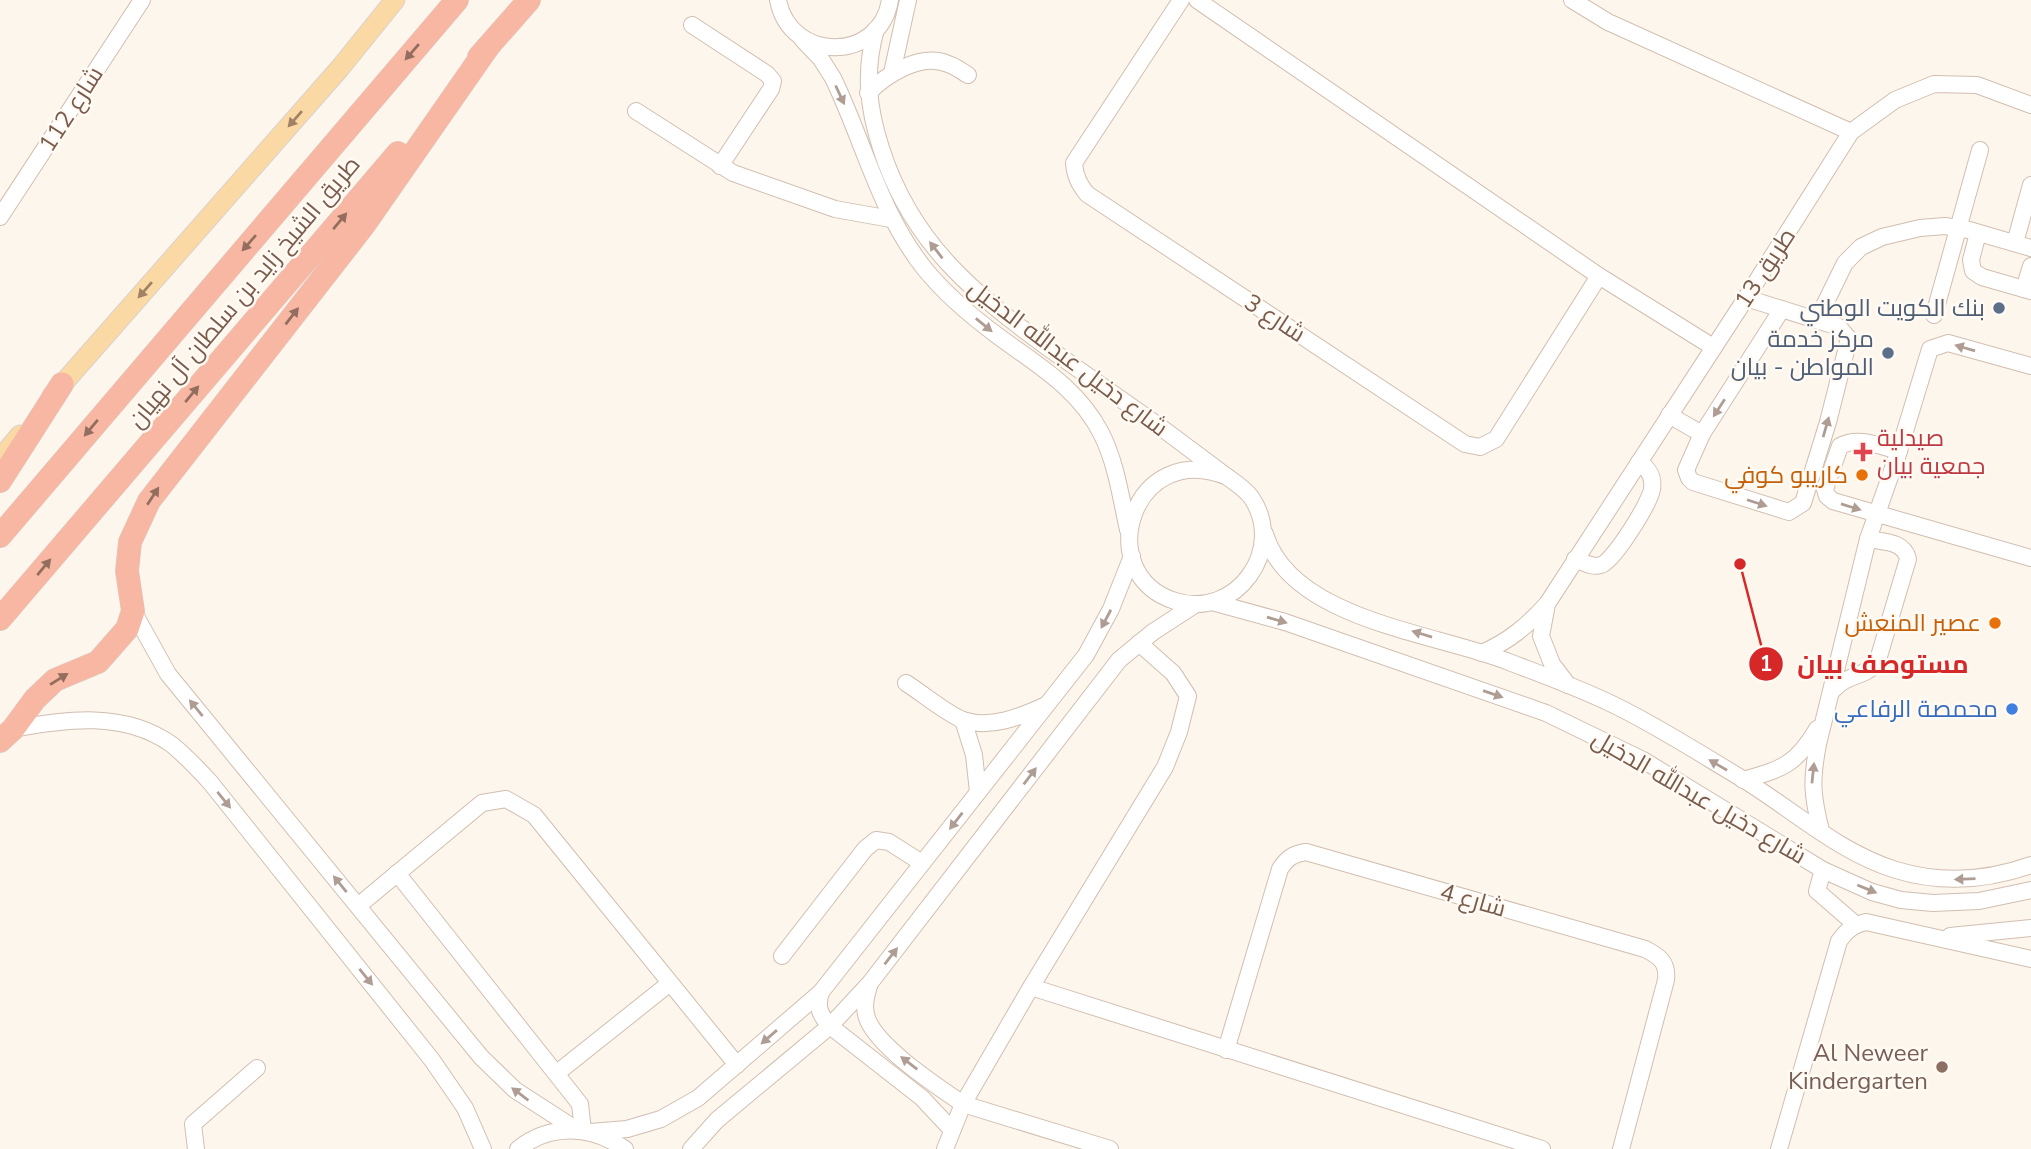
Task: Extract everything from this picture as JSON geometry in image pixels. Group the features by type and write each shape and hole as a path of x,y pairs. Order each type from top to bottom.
{"highway":[{"name":"طريق الشيخ زايد بن سلطان آل نهيان","path":"0,536 457,0"},
{"name":"طريق الشيخ زايد بن سلطان آل نهيان","path":"0,619 529,0"},
{"path":"7,735 35,699 55,680 98,662 127,629 133,611 127,571 128,555 149,501 363,225 488,47"},
{"path":"0,481 62,384"}],"main road":[{"path":"0,459 396,0"}],"street":[{"name":"شارع 112","path":"0,217 142,0"},
{"path":"340,68 383,0"},
{"name":"شارع دخيل عبدالله الدخيل","path":"778,0 785,20 821,59 838,90 891,219 924,267 944,291 998,336 1063,384 1088,412 1102,434 1110,456 1129,535"},
{"name":"شارع دخيل عبدالله الدخيل","path":"890,0 884,19 876,29 868,64 868,93 876,132 890,174 914,218 951,269 1003,315 1228,477"},
{"path":"892,73 908,0"},
{"name":"شارع 3","path":"1181,0 1074,163 1074,174 1080,185 1087,194 1465,444 1480,447 1496,439 1599,276"},
{"path":"1197,0 1599,276 1713,347"},
{"path":"1572,0 1608,22 1851,132"},
{"path":"692,25 767,74 773,81 771,89 720,166"},
{"path":"802,39 814,45 841,48 866,38 876,29"},
{"path":"868,93 881,79 892,73 933,61 947,63 968,75"},
{"name":"طريق 13","path":"1482,653 1503,644 1524,629 1547,604 1851,132 1895,100 1934,84 1977,85 2031,105"},
{"path":"636,111 733,173 835,209 891,219"},
{"path":"1934,315 1980,150"},
{"path":"1817,320 1844,263 1861,247 1882,236 1920,228 1957,227 2023,246 2031,185"},
{"path":"1978,233 1971,260 1973,271 1982,277 2028,290 2031,266"},
{"path":"1746,298 1782,309 1817,320 1843,330 1849,339 1802,503 1798,508 1786,512 1689,478 1687,465 1702,434 1782,309"},
{"path":"1821,831 1811,776 1868,539 1899,451 1930,349 1948,343 2031,366"},
{"path":"1669,415 1702,434"},
{"path":"1899,451 1859,440 1840,446 1825,489 1827,496 1833,501 2031,558"},
{"path":"1575,559 1595,566 1602,565 1614,556 1652,489 1650,473 1639,462"},
{"path":"691,1149 717,1121 830,1026 870,983 1119,660 1139,643 1204,603 1234,592 1252,574 1262,552 1263,527 1251,498 1228,477 1216,472 1189,470 1164,478 1152,487 1139,502 1131,520 1129,535 1132,556 1141,575 1156,590 1174,601 1204,603"},
{"name":"شارع دخيل عبدالله الدخيل","path":"1263,527 1269,548 1286,572 1323,600 1352,613 1506,660 1612,704 1744,780 1851,850 1883,864 1933,879 1972,880 2013,872 2031,865"},
{"path":"1833,690 1841,681 1870,672 1877,663 1908,559 1901,546 1868,539"},
{"path":"519,1149 549,1133 627,1129 661,1119 698,1098 821,992 1086,654 1111,609 1132,556"},
{"name":"شارع دخيل عبدالله الدخيل","path":"1204,603 1285,622 1546,713 1643,760 1823,870 1872,892 1901,900 1933,903 1979,901 2031,890"},
{"name":"طريق 13","path":"1547,604 1541,636 1552,664 1569,686"},
{"path":"133,611 168,674 494,1071 527,1100 584,1131 614,1141 625,1149"},
{"path":"945,1149 963,1104 1165,766 1179,732 1188,696 1173,673 1139,643"},
{"path":"906,684 963,720 980,722 1015,719 1046,705"},
{"path":"1744,780 1792,762 1809,744 1825,715"},
{"path":"7,735 61,720 88,719 115,722 159,738 180,752 210,782 432,1060 465,1108 484,1149"},
{"path":"963,720 974,755 978,792"},
{"path":"358,906 482,803 506,799 534,815 737,1065"},
{"path":"782,956 865,849 876,840 889,842 922,863"},
{"name":"شارع 4","path":"1226,1050 1280,869 1286,859 1295,853 1306,852 1644,948 1659,956 1666,967 1666,980 1621,1149"},
{"path":"1823,870 1817,891 1856,924"},
{"path":"397,873 580,1104 584,1131"},
{"path":"1779,1149 1839,941 1856,924 1866,922 2031,959"},
{"path":"1940,938 2031,928"},
{"path":"557,1073 670,983"},
{"path":"870,983 865,1010 874,1032 889,1048 963,1104 1110,1149"},
{"path":"1031,987 1542,1149"},
{"path":"821,992 819,1010 830,1026 922,1098 952,1130"},
{"path":"196,1149 192,1124 257,1068"},
{"path":"723,1077 740,1101"}],"place":[{"name":"بنك الكويت الوطني","path":"1999,308"},
{"name":"مركز خدمة المواطن - بيان","path":"1888,353"},
{"name":"صيدلية جمعية بيان","path":"1863,452"},
{"name":"كاريبو كوفي","path":"1862,475"},
{"name":"مستوصف بيان","path":"1740,564"},
{"name":"عصير المنعش","path":"1995,623"},
{"name":"محمصة الرفاعي","path":"2012,709"},
{"name":"Al Neweer Kindergarten","path":"1942,1067"}]}
